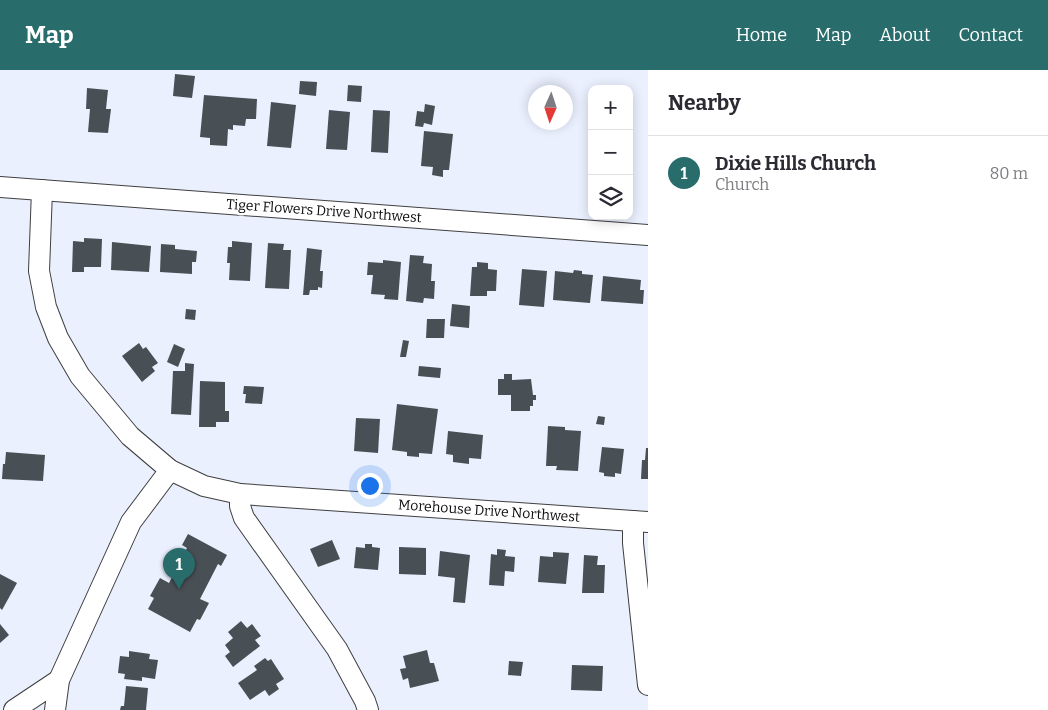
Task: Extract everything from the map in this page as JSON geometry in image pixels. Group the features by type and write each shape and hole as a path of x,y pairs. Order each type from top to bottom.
{"street":[{"name":"Tiger Flowers Drive Northwest","path":"0,187 648,235"},
{"name":"Morehouse Drive Northwest","path":"42,190 39,271 46,307 58,338 80,376 130,436 170,470 204,486 240,494 641,522"},
{"path":"55,710 59,680 132,522 170,470"},
{"path":"240,494 240,506 244,518 337,649 368,710"},
{"path":"641,522 633,543 648,685"},
{"path":"14,710 59,680"}],"building":[{"path":"175,74 195,76 192,98 173,96"},
{"path":"300,81 317,82 316,96 299,94"},
{"path":"348,85 362,86 361,102 347,101"},
{"path":"87,88 108,90 106,109 111,109 108,133 88,132 90,109 86,109"},
{"path":"204,95 257,99 256,119 246,119 245,126 233,125 233,130 228,129 227,146 210,145 210,138 200,137"},
{"path":"271,102 296,105 291,148 267,146"},
{"path":"425,104 435,106 432,125 424,123 423,127 415,126 417,111 424,112"},
{"path":"329,110 350,112 347,150 326,149"},
{"path":"373,110 390,111 388,153 371,152"},
{"path":"424,131 453,134 449,170 443,170 443,177 432,175 433,167 421,166"},
{"path":"84,238 102,239 101,267 84,267 84,272 72,272 73,241 84,242"},
{"path":"232,241 252,243 250,281 229,280 230,263 227,263 228,247 232,247"},
{"path":"112,242 151,246 149,272 111,270"},
{"path":"268,243 284,244 283,250 291,250 289,289 265,288"},
{"path":"161,244 175,245 175,249 197,251 196,262 192,262 192,274 160,272"},
{"path":"307,248 322,250 320,271 323,271 322,288 318,287 318,290 310,290 309,295 303,295"},
{"path":"410,255 424,256 423,263 432,264 431,281 435,281 434,299 424,298 423,303 406,301"},
{"path":"383,260 401,262 398,300 384,299 385,295 371,294 373,275 367,275 368,262 383,263"},
{"path":"477,262 488,263 488,269 497,270 496,291 487,291 487,296 470,296 472,267 477,267"},
{"path":"522,269 547,271 544,307 519,305"},
{"path":"574,270 582,271 582,274 593,275 590,303 553,300 555,271 573,273"},
{"path":"603,276 641,280 640,290 644,290 643,304 601,301"},
{"path":"452,304 470,306 469,328 450,326"},
{"path":"186,309 196,310 195,320 185,319"},
{"path":"427,319 445,319 444,338 426,338"},
{"path":"403,340 409,341 406,357 400,357"},
{"path":"139,343 143,349 146,347 158,363 152,367 155,371 142,382 122,356"},
{"path":"174,344 185,349 178,367 167,362"},
{"path":"185,363 194,364 191,415 171,414 173,371 185,371"},
{"path":"419,366 441,368 440,378 418,376"},
{"path":"504,374 512,374 512,380 531,379 533,395 536,395 536,400 533,400 533,406 530,406 530,411 511,411 511,395 498,395 498,379 504,379"},
{"path":"200,381 225,382 225,411 229,411 229,422 216,422 216,427 199,427"},
{"path":"244,386 264,387 262,404 245,403 246,394 243,394"},
{"path":"397,404 438,409 432,454 419,453 419,457 407,456 407,452 392,450"},
{"path":"598,416 605,417 604,425 596,424"},
{"path":"356,418 380,419 378,453 354,451"},
{"path":"548,426 565,427 565,430 581,431 578,471 556,470 557,466 546,466"},
{"path":"448,431 483,435 481,459 469,458 469,464 453,462 453,455 446,454"},
{"path":"602,447 624,449 621,474 615,473 615,477 604,476 604,473 599,472"},
{"path":"646,448 648,448 648,479 641,479 642,460 645,460"},
{"path":"6,452 45,455 43,481 2,479"},
{"path":"188,534 227,555 221,566 218,564 200,599 209,603 200,620 197,619 190,632 148,609 154,598 150,596 160,578 169,583 187,548 182,545"},
{"path":"332,540 340,559 318,567 310,549"},
{"path":"365,544 372,544 372,547 380,548 378,570 354,568 356,547 365,548"},
{"path":"399,547 426,548 426,575 399,574"},
{"path":"497,549 506,550 505,556 515,557 514,572 505,571 504,586 489,585 491,554 497,555"},
{"path":"440,551 470,555 465,603 453,602 455,578 438,576"},
{"path":"553,552 569,553 566,584 538,582 540,556 553,557"},
{"path":"584,555 598,556 597,565 605,565 604,593 582,593"},
{"path":"0,574 17,583 2,610 0,608"},
{"path":"241,621 247,628 252,624 261,636 255,640 260,646 233,667 225,656 230,652 225,645 233,638 228,632"},
{"path":"0,624 9,635 0,643"},
{"path":"427,650 430,663 434,663 439,681 410,688 408,678 403,680 400,669 406,668 403,656"},
{"path":"129,651 150,654 149,659 158,660 155,679 142,677 142,681 124,679 125,674 118,673 120,656 129,657"},
{"path":"265,658 268,661 271,659 284,679 276,684 279,689 269,696 265,690 250,700 238,683 257,670 254,666"},
{"path":"509,661 523,662 521,676 508,675"},
{"path":"572,665 603,666 602,691 571,690"},
{"path":"126,686 148,688 146,710 120,710 121,706 124,706"}],"place":[{"name":"Dixie Hills Church","path":"179,589"}]}
